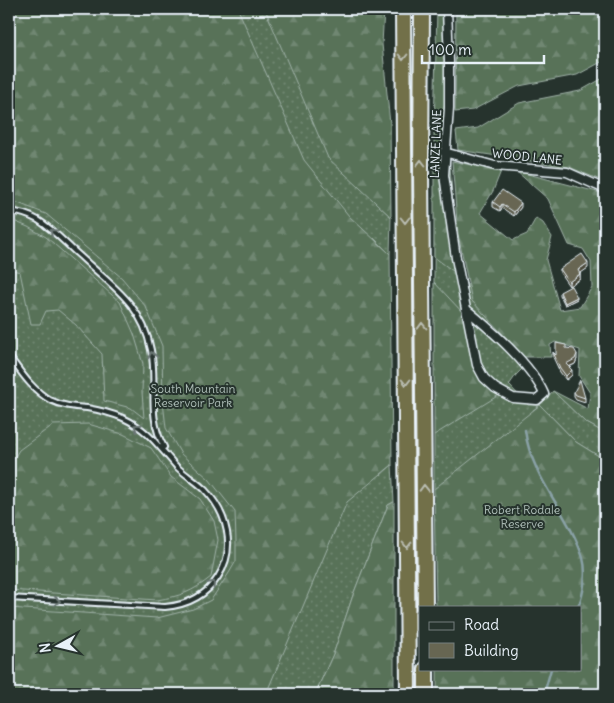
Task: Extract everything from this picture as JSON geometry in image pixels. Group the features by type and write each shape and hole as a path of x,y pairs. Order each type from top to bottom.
{"highway":[{"path":"403,9 408,694"},
{"path":"422,9 421,174 425,606"},
{"path":"426,670 426,694"}],"street":[{"name":"LANZE LANE","path":"447,9 449,108 444,152 444,175 450,220 466,309 477,364 484,378 495,388 512,398 537,400 541,398 544,394 533,376 503,342 466,309"},
{"name":"WOOD LANE","path":"444,152 495,166 567,172 605,190"}],"lane":[{"path":"9,211 24,214 46,226 121,293 132,306 141,321 151,348 154,374 153,414 156,430 167,454"},
{"path":"9,356 34,388 42,395 62,405 109,412 124,419 152,438 186,476 203,488 212,498 228,532 224,566 219,576 204,593 185,604 165,607 9,598"}],"green space":[{"name":"South Mountain Reservoir Park","path":"9,9 313,9 372,199 391,217 390,254 374,238 381,475 392,465 394,502 388,505 353,595 334,652 315,694 9,694"},
{"name":"South Mountain Reservoir Park","path":"9,9 238,9 304,160 349,216 390,254 392,465 347,502 266,694 9,694 9,608 157,618 193,609 211,600 229,573 236,561 236,541 235,512 209,479 181,454 166,428 163,402 162,346 146,307 122,278 46,214 18,203 9,203"},
{"path":"265,9 384,9 382,44 390,124 391,217 328,158"},
{"path":"437,9 445,9 447,96 441,161 443,200 457,274 434,257 434,130"},
{"path":"456,9 605,9 605,60 577,75 519,86 473,110 455,112"},
{"path":"605,77 605,182 569,167 458,150 456,131 478,128 519,103 580,91"},
{"path":"435,152 449,153 455,234 464,281 499,320 479,323 492,333 522,369 509,385 528,405 540,405 533,410 605,694 581,670 582,606 579,606 437,487 434,489 434,435 437,432 436,284 434,282"},
{"path":"452,161 501,171 493,191 480,213 513,240 527,234 536,218 543,223 552,237 546,260 560,310 580,307 592,287 591,262 583,249 569,245 548,199 516,171 605,194 605,433 585,422 553,391 588,409 590,393 579,376 580,350 555,342 550,345 551,357 524,357 472,301 458,234"},
{"path":"9,219 46,237 120,302 134,334 143,364 142,392 144,418 131,408 104,401 102,354 76,325 58,310 46,311 40,324 31,324 20,272 9,269"},
{"path":"434,282 463,313 471,357 478,377 499,395 434,435"},
{"path":"553,391 585,422 605,433 605,460 576,442 540,405"},
{"name":"Robert Rodale Reserve","path":"540,405 576,442 605,460 605,694 437,694 437,670 582,670 582,606 436,606 434,489"},
{"path":"88,424 123,434 151,448 171,477 200,499 214,521 218,540 211,577 186,593 157,600 9,590 9,467 19,450 53,425"},
{"path":"394,502 394,694 315,694 334,652 353,595 388,505"}],"building":[{"path":"502,190 521,203 514,212 502,204 500,207 493,202"},
{"path":"582,254 588,263 578,270 580,274 569,282 560,269"},
{"path":"571,286 577,297 565,303 560,292"},
{"path":"556,343 566,345 566,348 574,349 577,354 575,359 566,364 572,370 566,376 553,352 556,355"},
{"path":"580,380 585,398 576,395 574,392"}],"waterway":[{"path":"525,430 529,447 542,480 569,526 583,558 585,570 584,583 578,606"},
{"path":"544,694 551,670"}]}
